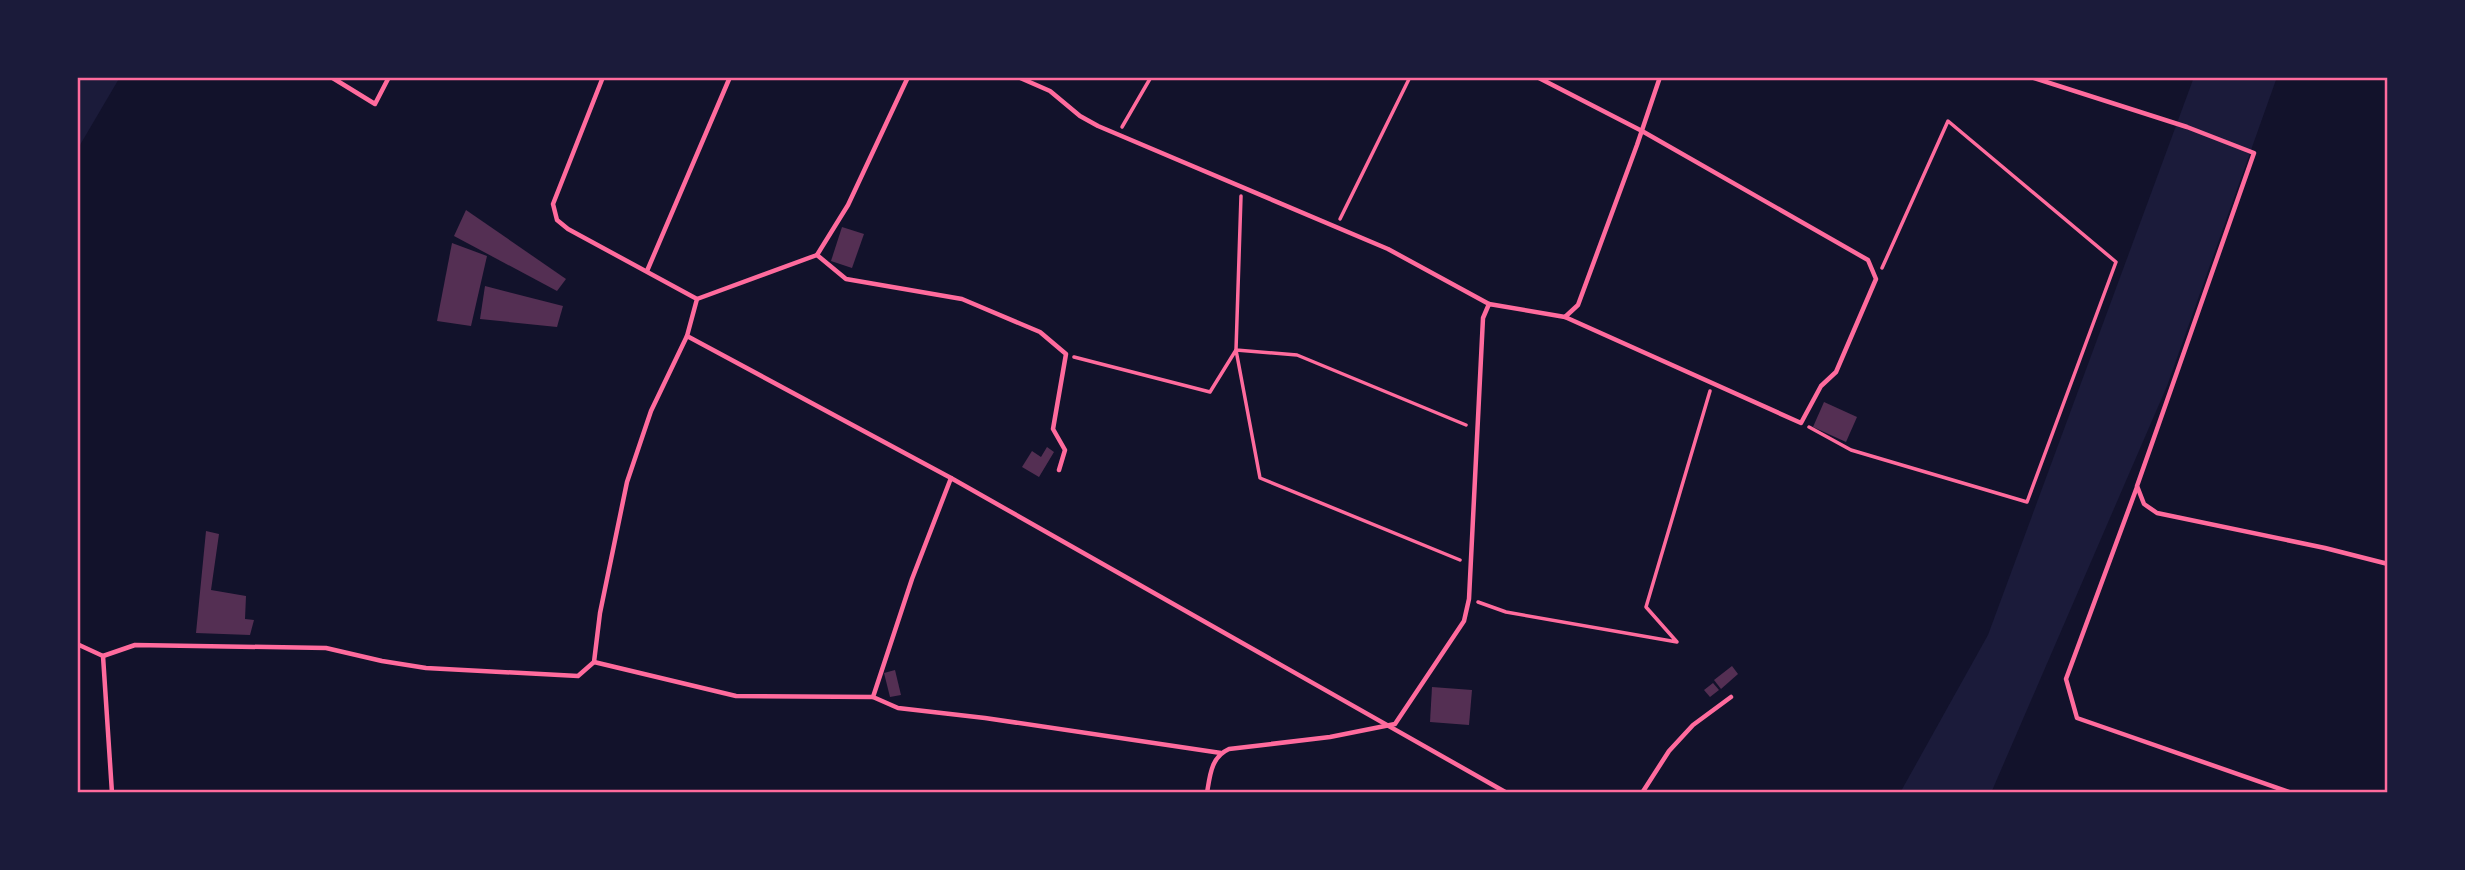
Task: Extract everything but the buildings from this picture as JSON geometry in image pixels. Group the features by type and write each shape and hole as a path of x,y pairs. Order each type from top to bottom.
{"lane":[{"path":"331,77 375,104 389,77"},
{"path":"603,77 553,204 557,220 568,229 696,299 817,255 848,205 908,77"},
{"path":"647,271 730,77"},
{"path":"1018,77 1050,91 1080,116 1117,135 1388,249 1489,304 1565,317 1801,423 1821,386 1836,372 1876,279 1868,260 1642,131 1537,77"},
{"path":"1565,317 1578,305 1660,77"},
{"path":"2031,77 2187,127 2254,153 2066,679 2077,718 2292,793"},
{"path":"817,255 846,279 962,299 1040,332 1066,354 1053,429 1065,450 1059,470"},
{"path":"77,286 77,293"},
{"path":"77,644 103,656 135,645 326,649 426,668 578,676 594,662 600,613 627,482 651,411 687,336 696,299"},
{"path":"1207,793 1212,765 1221,753 1229,749 1330,737 1395,724 1464,621 1469,599 1482,318 1489,304"},
{"path":"687,336 951,478 1507,793"},
{"path":"873,697 912,579 951,478"},
{"path":"2137,486 2144,504 2157,513 2388,564"},
{"path":"103,656 112,793"},
{"path":"594,662 736,696 873,697 898,708 985,718 1221,753"},
{"path":"1642,793 1669,751 1693,725 1731,697"}],"path":[{"path":"1117,135 1151,77"},
{"path":"1336,227 1410,77"},
{"path":"1801,423 1851,450 2027,502 2116,262 1948,121 1876,279"},
{"path":"1242,187 1236,351 1259,478 1471,565"},
{"path":"1066,354 1210,391 1236,351"},
{"path":"1236,351 1297,355 1478,430"},
{"path":"1469,599 1506,612 1677,642 1646,607 1712,383"}],"shaded area":[{"path":"120,77 2194,77 1988,635 1900,793 77,793 77,150"},
{"path":"2277,77 2388,77 2388,793 1991,793 2167,386"}]}
